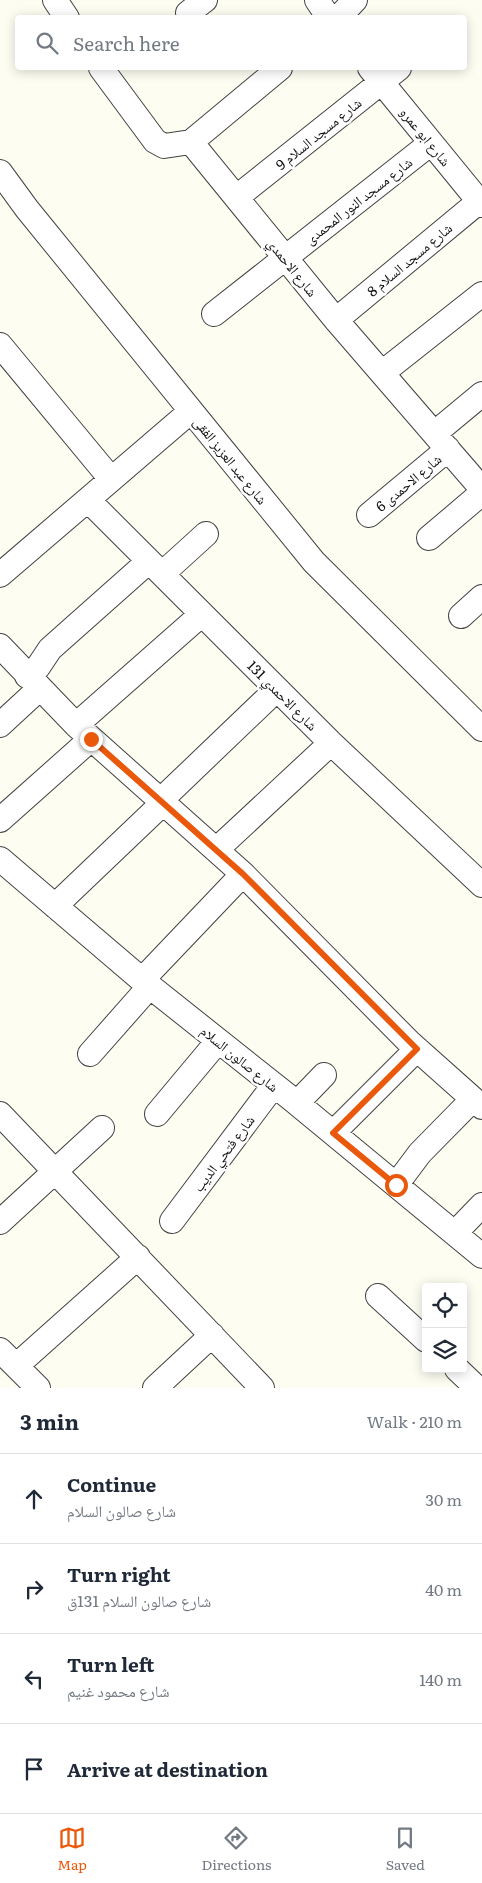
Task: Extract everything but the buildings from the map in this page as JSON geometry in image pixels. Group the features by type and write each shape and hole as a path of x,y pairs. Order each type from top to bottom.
{"street":[{"path":"55,0 65,15"},
{"path":"318,0 327,15"},
{"path":"341,15 355,0"},
{"path":"102,70 155,142 164,146 191,142 278,70"},
{"name":"شارع ابو عمرو","path":"383,72 431,142 481,202"},
{"name":"شارع مسجد السلام 9","path":"236,197 383,72"},
{"name":"شارع الاحمدي","path":"191,142 336,320 482,489"},
{"name":"شارع مسجد النور المحمدى","path":"214,314 431,142"},
{"name":"شارع عبد العزيز الفقى","path":"0,172 27,209 314,562 482,729"},
{"name":"شارع مسجد السلام 8","path":"336,320 481,202"},
{"path":"382,373 482,294"},
{"path":"0,345 112,479"},
{"name":"شارع الاحمدى 6","path":"369,515 441,441 482,394"},
{"path":"0,576 191,411"},
{"path":"429,538 482,493"},
{"name":"شارع الاحمدي 131","path":"88,500 331,743 482,885"},
{"path":"0,725 33,682 38,668 50,649 155,568 206,534"},
{"path":"461,616 482,597"},
{"path":"0,820 83,732 202,614"},
{"path":"0,646 83,732 243,874 417,1049 478,1103 420,1153 396,1185"},
{"path":"55,906 277,689"},
{"path":"216,850 331,743"},
{"name":"شارع صالون السلام","path":"0,859 146,983 297,1103 482,1256"},
{"path":"90,1054 146,983 243,874"},
{"path":"157,1114 218,1041"},
{"path":"333,1133 417,1049"},
{"path":"297,1103 324,1074"},
{"name":"شارع فتحي الديب","path":"172,1221 274,1085"},
{"path":"0,1114 138,1256 262,1388"},
{"path":"0,1222 57,1172 102,1128"},
{"path":"455,1233 482,1205"},
{"path":"38,1388 8,1358 138,1256"},
{"path":"378,1296 422,1336"},
{"path":"155,1388 212,1335"},
{"path":"462,1373 479,1386"}],"route":[{"path":"91,739 243,874 417,1049 333,1133 396,1185"}]}
